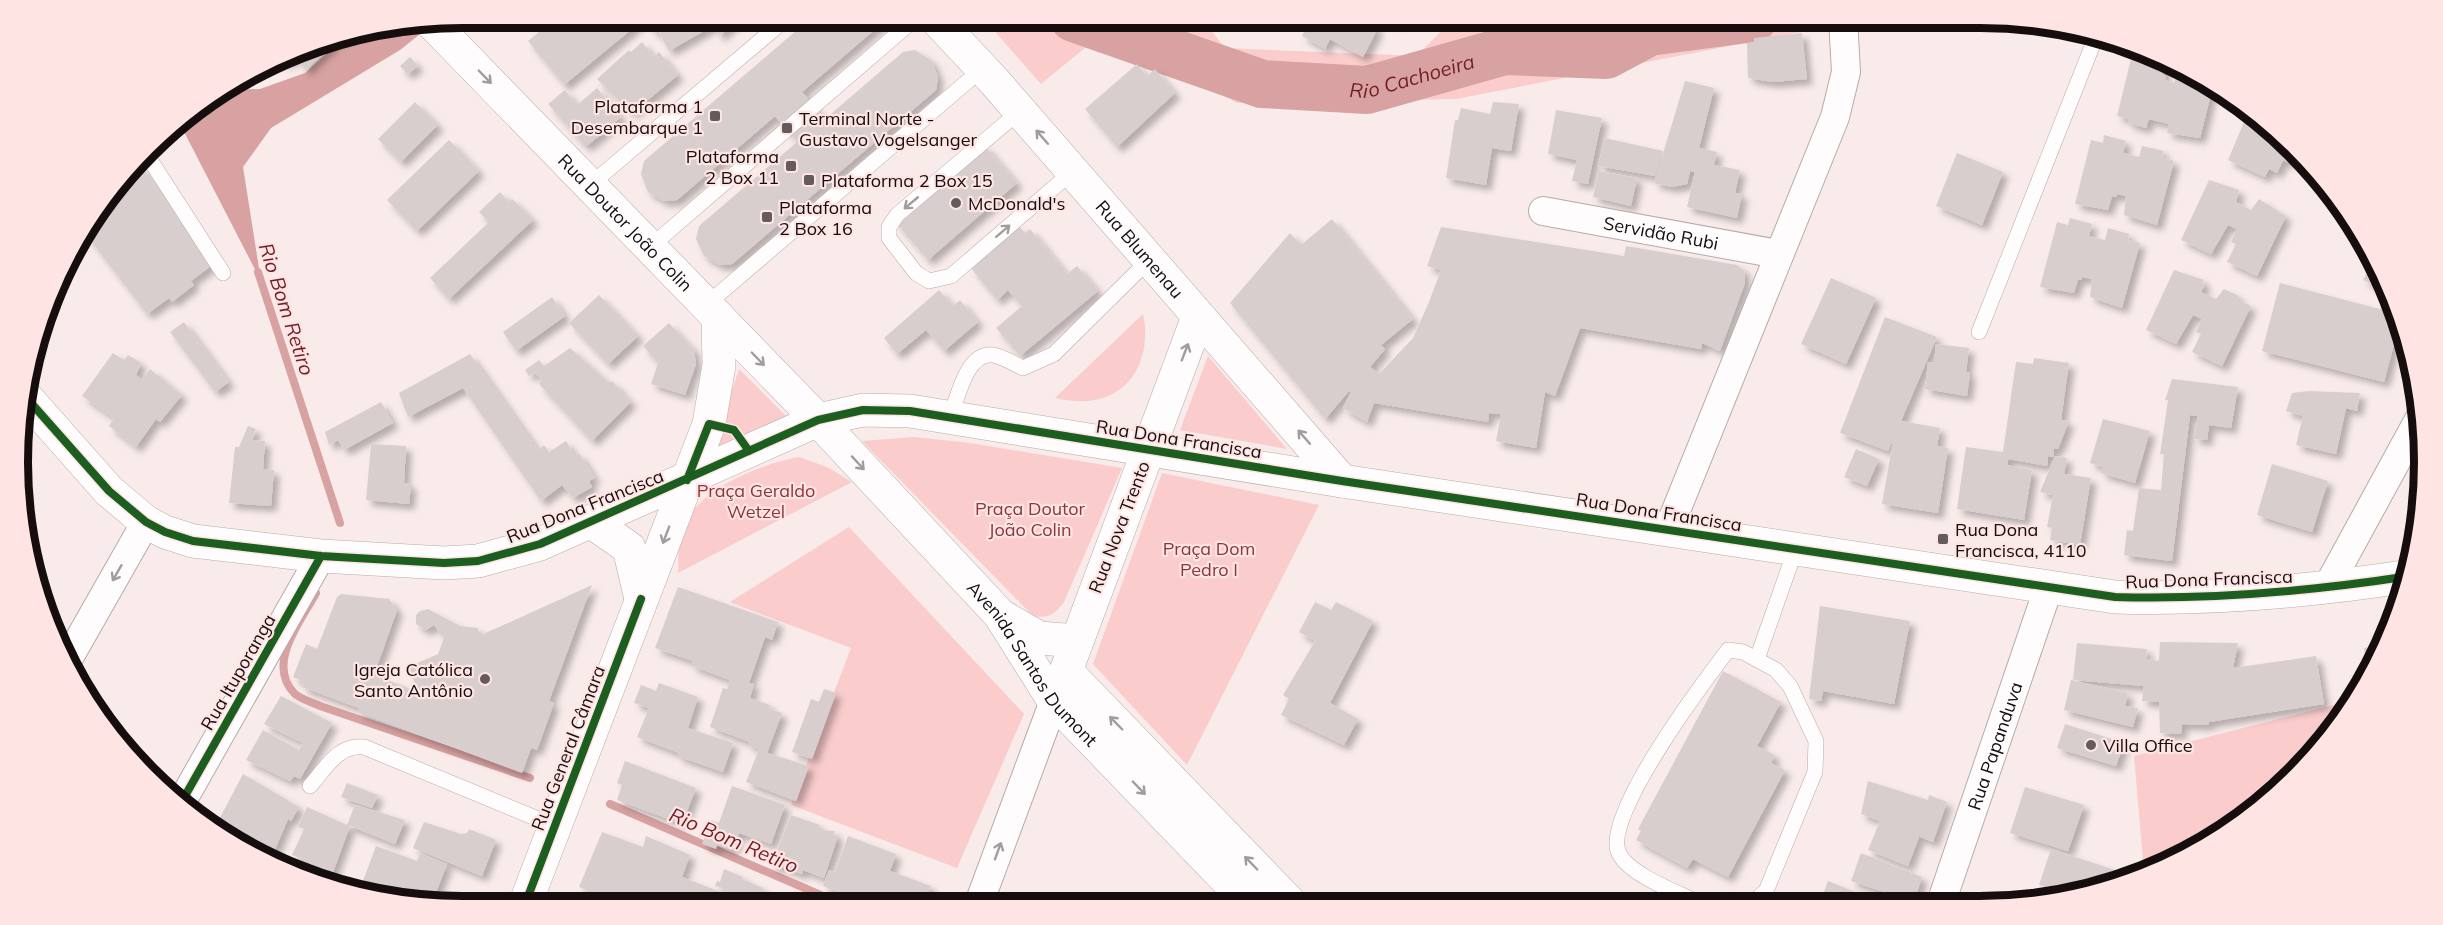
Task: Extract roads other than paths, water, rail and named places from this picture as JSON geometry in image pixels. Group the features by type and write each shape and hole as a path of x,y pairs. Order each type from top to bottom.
{"main road":[{"name":"Rua Blumenau","path":"944,28 1020,111 1342,481"},
{"name":"Rua Doutor João Colin","path":"438,29 818,420"},
{"name":"Rua General Câmara","path":"528,896 709,423 715,399 719,365 712,311"},
{"name":"Rua Nova Trento","path":"1071,656 1198,316"},
{"name":"Rua Dona Francisca","path":"32,404 109,490 146,522 165,532 193,541 321,556 444,563 478,561 540,544 818,420 863,410 910,411 1342,481 1670,528 2048,589 2115,597 2159,598 2327,588 2399,578"},
{"name":"Avenida Santos Dumont","path":"818,420 1000,615 1054,701 1242,896"},
{"path":"593,522 628,548 641,599"},
{"path":"1000,615 1071,656"},
{"name":"Avenida Santos Dumont","path":"1071,656 1284,896"}],"street":[{"path":"1670,528 1843,93 1846,44 1844,28"},
{"name":"Servidão Rubi","path":"1543,211 1778,254"},
{"path":"2327,588 2414,430"},
{"path":"72,652 146,522"},
{"name":"Rua Ituporanga","path":"185,796 321,556"},
{"name":"Rua Papanduva","path":"1943,896 2048,589"},
{"path":"982,896 1054,701"}],"lane":[{"path":"590,185 775,28"},
{"path":"650,247 904,28"},
{"path":"1979,333 2093,43"},
{"path":"712,311 982,69"},
{"path":"1020,111 893,221 889,228 888,238 916,273 929,281 951,276 1072,172"},
{"path":"151,161 223,273"},
{"path":"950,417 972,364 983,355 994,354 1023,368 1054,354 1149,260"},
{"path":"1757,659 1796,548"},
{"path":"1685,896 1629,867 1618,850 1618,827 1663,738 1728,650 1743,652 1776,670 1790,686 1816,741 1815,772 1766,891 1760,896"},
{"path":"310,786 339,752 351,745 364,747 555,826"}],"waterway":[{"name":"Rio Cachoeira","path":"1102,28 1262,84 1367,90 1505,51 1606,55 1649,32 1679,28"},
{"name":"Rio Bom Retiro","path":"258,272 340,523"},
{"name":"Rio Bom Retiro","path":"316,593 295,629 285,656 284,670 287,682 295,694 320,706 530,778"},
{"name":"Rio Bom Retiro","path":"610,804 823,896"}],"place":[{"name":"Plataforma 1 Desembarque 1","path":"715,116"},
{"name":"Terminal Norte - Gustavo Vogelsanger","path":"787,128"},
{"name":"Plataforma 2 Box 11","path":"791,166"},
{"name":"Plataforma 2 Box 15","path":"809,180"},
{"name":"McDonald's","path":"956,203"},
{"name":"Plataforma 2 Box 16","path":"767,217"},
{"name":"Rua Dona Francisca, 4110","path":"1943,539"},
{"name":"Igreja Católica Santo Antônio","path":"485,679"},
{"name":"Villa Office","path":"2091,745"}],"park label":[{"name":"Praça Geraldo Wetzel","path":"756,500"},
{"name":"Praça Doutor João Colin","path":"1030,518"},
{"name":"Praça Dom Pedro I","path":"1209,558"}]}
